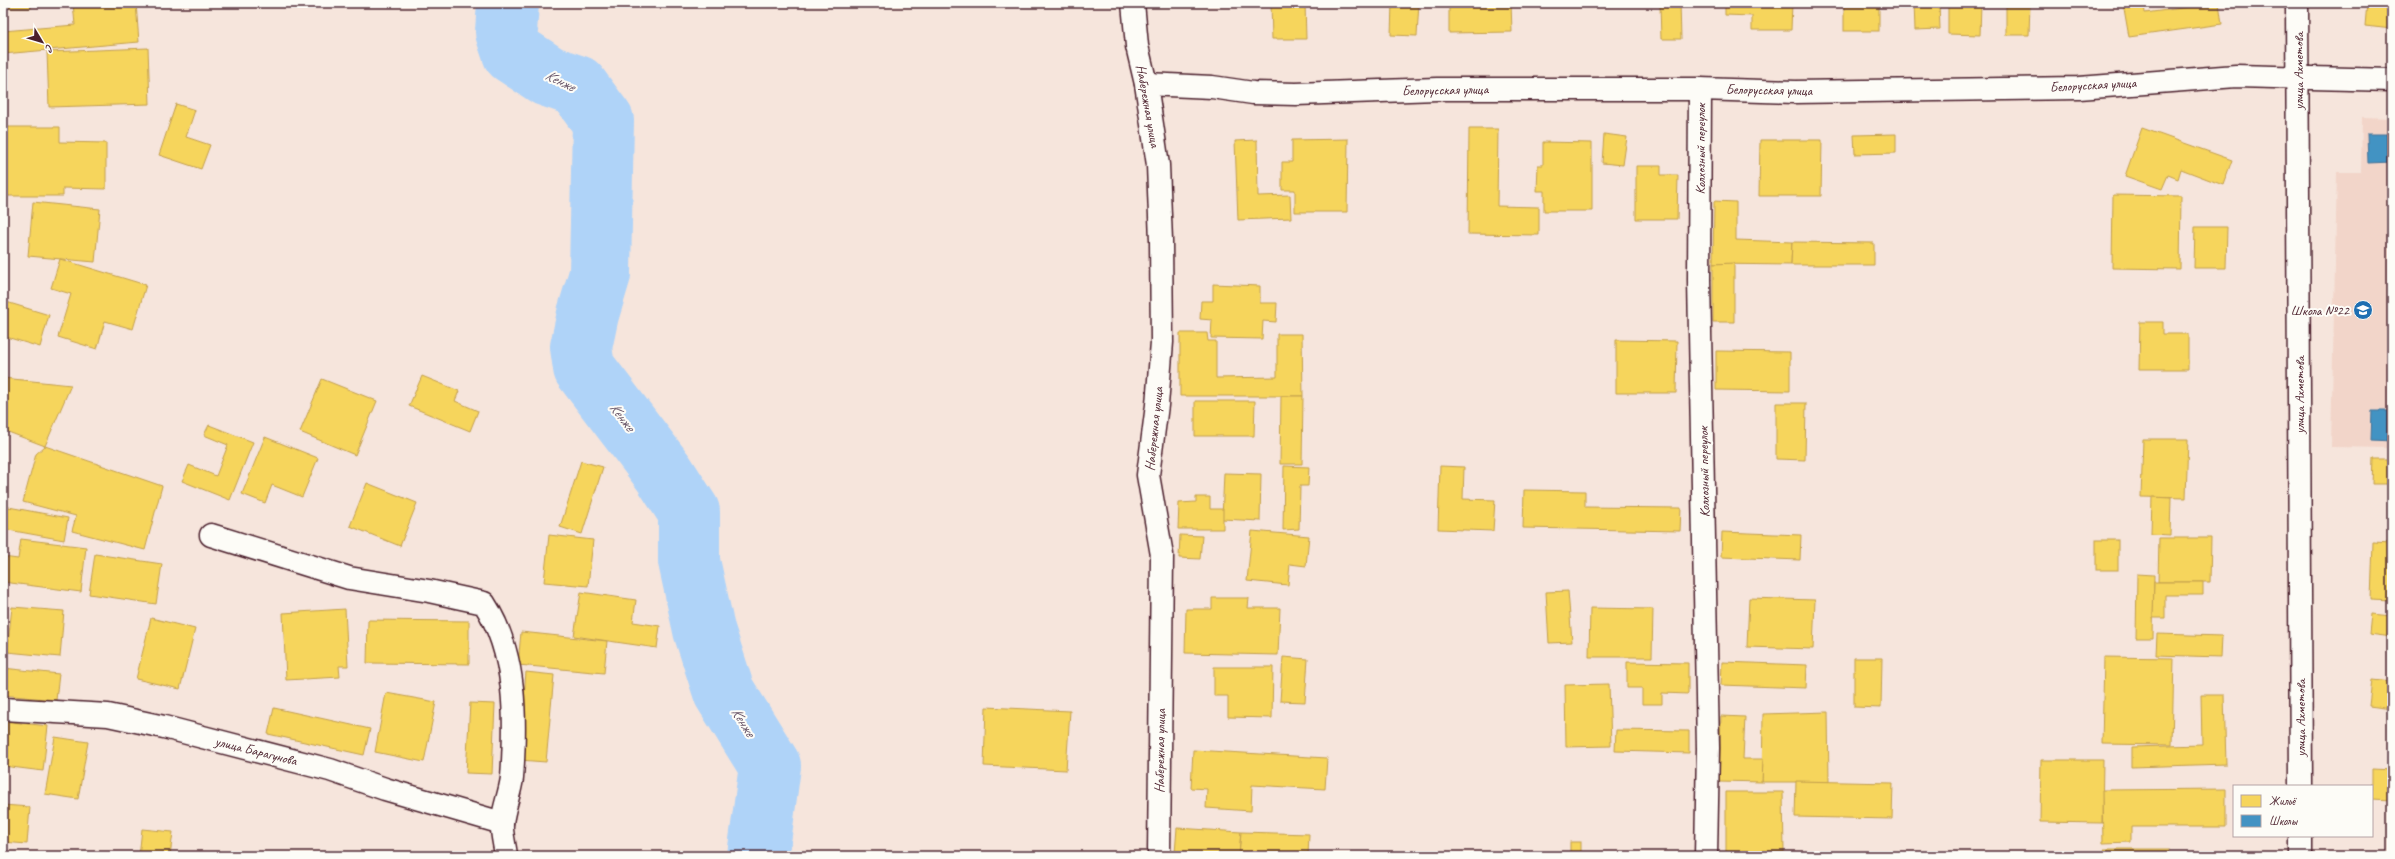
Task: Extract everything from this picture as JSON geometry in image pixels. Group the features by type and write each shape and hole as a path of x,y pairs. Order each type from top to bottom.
{"street":[{"name":"Набережная улица","path":"1133,3 1137,46 1146,84 1158,165 1161,241 1162,342 1158,405 1148,475 1162,555 1158,856"},
{"name":"улица Ахметова","path":"2297,3 2301,785"},
{"name":"Белорусская улица","path":"1146,84 1212,87 1253,93 1296,94 1437,89 1700,89 1795,92 2064,88 2236,76 2392,80"},
{"name":"Колхозный переулок","path":"1700,89 1699,280 1708,748 1706,856"},
{"path":"211,535 349,578 429,590 484,603 497,622 504,645 514,712 512,780 502,823 506,856"},
{"name":"улица Барагунова","path":"3,709 108,715 164,727 330,770 385,789 502,823"},
{"path":"2301,837 2301,856"}],"shaded area":[{"name":"Школа №22","path":"2362,117 2392,118 2392,448 2331,447 2337,172 2361,172"}],"building: Жильё":[{"path":"3,3 31,3 31,8 3,8"},
{"path":"73,3 136,3 139,42 3,54 3,31 75,25"},
{"path":"1271,3 1305,3 1306,39 1272,39"},
{"path":"1392,3 1419,3 1417,36 1391,35"},
{"path":"1449,3 1511,3 1512,32 1449,33"},
{"path":"1528,3 1592,3 1592,7 1528,7"},
{"path":"1606,3 1680,3 1681,39 1661,39 1660,4 1606,6"},
{"path":"1725,3 1792,3 1791,30 1752,30 1752,16 1725,15"},
{"path":"1844,3 1879,3 1879,31 1844,31"},
{"path":"1914,3 1939,3 1940,29 1915,30"},
{"path":"1948,3 1981,3 1980,35 1948,34"},
{"path":"2006,3 2030,3 2029,35 2006,35"},
{"path":"2123,3 2144,3 2145,13 2219,3 2222,24 2129,37"},
{"path":"2367,3 2392,3 2392,29 2365,26"},
{"path":"148,48 150,104 49,107 47,52"},
{"path":"176,104 195,110 186,137 210,145 201,169 159,155"},
{"path":"3,127 60,127 60,142 106,143 106,189 63,188 63,196 3,196"},
{"path":"2142,128 2232,160 2223,185 2181,169 2178,179 2168,175 2162,189 2125,176"},
{"path":"1469,129 1498,129 1497,206 1539,207 1539,235 1468,234"},
{"path":"1604,134 1627,137 1623,165 1602,163"},
{"path":"1896,134 1896,153 1855,154 1854,135"},
{"path":"1348,139 1347,212 1295,212 1295,190 1282,190 1282,162 1292,162 1292,140"},
{"path":"1257,140 1258,196 1290,195 1291,218 1238,220 1235,141"},
{"path":"1760,140 1822,140 1821,196 1759,196"},
{"path":"1543,142 1592,143 1592,211 1544,211 1544,191 1537,191 1538,165 1543,165"},
{"path":"1636,166 1661,166 1661,175 1678,175 1677,219 1636,219"},
{"path":"2113,195 2181,196 2180,269 2112,268"},
{"path":"1714,201 1736,202 1736,240 1792,242 1791,265 1713,264"},
{"path":"33,202 100,209 95,262 28,256"},
{"path":"2195,227 2227,227 2226,268 2194,268"},
{"path":"1792,242 1874,243 1874,265 1791,265"},
{"path":"60,259 146,285 133,329 105,321 97,349 58,337 71,294 51,288"},
{"path":"1734,263 1734,322 1713,322 1713,264"},
{"path":"1213,284 1260,286 1260,303 1277,303 1276,322 1263,321 1262,339 1211,338 1212,320 1200,319 1201,301 1213,301"},
{"path":"3,301 49,315 40,347 3,336"},
{"path":"2140,322 2163,322 2163,334 2188,334 2188,369 2139,369"},
{"path":"1180,333 1207,333 1208,341 1216,341 1216,378 1277,377 1277,334 1302,334 1303,396 1180,396"},
{"path":"1616,340 1677,341 1676,393 1616,393"},
{"path":"1716,351 1790,352 1790,391 1716,390"},
{"path":"422,376 459,391 455,401 478,411 470,431 409,406"},
{"path":"3,378 71,385 45,446 3,430"},
{"path":"322,379 377,401 355,455 300,432"},
{"path":"1281,396 1303,396 1302,464 1280,464"},
{"path":"1195,401 1255,401 1254,436 1195,436"},
{"path":"1776,403 1806,403 1805,460 1776,459"},
{"path":"209,425 253,442 230,500 182,481 189,465 216,476 228,445 204,435"},
{"path":"265,437 318,458 302,497 272,485 265,503 242,494"},
{"path":"2143,439 2188,439 2186,498 2141,497"},
{"path":"45,446 162,486 145,550 72,531 76,516 23,502 36,454"},
{"path":"2373,459 2392,459 2392,484 2372,484"},
{"path":"581,461 603,467 582,534 560,527"},
{"path":"1284,466 1309,467 1308,486 1300,486 1299,529 1283,530"},
{"path":"1440,466 1464,467 1463,499 1495,500 1493,531 1438,529"},
{"path":"1224,473 1261,474 1260,521 1222,519"},
{"path":"367,483 417,503 400,546 350,526"},
{"path":"1524,490 1585,491 1585,507 1681,508 1680,531 1523,528"},
{"path":"1196,497 1210,497 1210,509 1223,509 1223,529 1178,529 1179,503 1196,502"},
{"path":"2152,497 2171,498 2170,535 2151,534"},
{"path":"3,506 68,518 64,540 3,529"},
{"path":"1252,531 1309,536 1306,566 1290,564 1288,585 1247,581"},
{"path":"1722,532 1801,535 1800,560 1721,557"},
{"path":"549,535 593,540 588,586 544,582"},
{"path":"1180,535 1202,536 1200,559 1179,558"},
{"path":"2159,538 2211,538 2210,582 2158,582"},
{"path":"21,539 86,547 81,592 3,582 3,557 18,559"},
{"path":"2096,540 2118,540 2118,570 2096,570"},
{"path":"2373,542 2392,543 2392,601 2371,600"},
{"path":"95,554 162,564 156,604 89,594"},
{"path":"2137,574 2154,575 2153,638 2136,638"},
{"path":"2154,582 2203,582 2203,595 2165,595 2165,618 2153,618"},
{"path":"1568,591 1572,642 1549,643 1546,592"},
{"path":"581,592 636,600 633,622 660,626 657,648 574,636"},
{"path":"1212,598 1249,598 1248,608 1280,608 1278,655 1185,653 1186,609 1212,609"},
{"path":"1749,598 1815,600 1813,649 1747,647"},
{"path":"12,607 64,611 60,657 7,652"},
{"path":"1590,608 1653,609 1652,657 1589,657"},
{"path":"345,609 348,666 339,666 340,677 286,680 283,613"},
{"path":"2371,614 2392,616 2392,637 2369,634"},
{"path":"151,618 195,629 180,689 136,679"},
{"path":"368,620 469,621 469,664 367,663"},
{"path":"521,632 607,641 604,673 518,665"},
{"path":"2157,634 2222,636 2221,657 2156,655"},
{"path":"1283,657 1308,659 1305,702 1280,701"},
{"path":"2104,657 2174,658 2172,745 2102,744"},
{"path":"1854,658 1882,658 1881,708 1854,707"},
{"path":"1627,662 1688,663 1688,694 1662,693 1662,704 1642,704 1642,688 1627,688"},
{"path":"1722,662 1807,665 1806,688 1721,685"},
{"path":"1214,667 1273,667 1272,718 1228,717 1228,696 1214,696"},
{"path":"3,668 59,674 56,700 3,695"},
{"path":"526,672 554,675 546,762 519,760"},
{"path":"2372,680 2392,682 2392,709 2369,706"},
{"path":"1609,684 1611,746 1566,747 1565,685"},
{"path":"386,693 436,702 424,762 375,752"},
{"path":"2201,695 2224,695 2226,764 2132,767 2132,747 2202,745"},
{"path":"470,703 495,704 492,774 466,773"},
{"path":"986,707 1070,711 1066,770 984,766"},
{"path":"274,708 370,729 364,755 268,734"},
{"path":"1828,712 1829,782 1762,782 1763,714"},
{"path":"1721,716 1745,717 1743,759 1763,759 1762,782 1719,781"},
{"path":"3,721 48,726 43,771 3,766"},
{"path":"1616,730 1689,731 1689,753 1615,751"},
{"path":"55,737 88,742 78,799 45,794"},
{"path":"1193,750 1327,758 1325,789 1252,785 1251,811 1206,808 1207,789 1191,788"},
{"path":"2041,760 2103,760 2102,823 2040,822"},
{"path":"2372,769 2392,770 2392,800 2373,799"},
{"path":"1796,781 1893,783 1892,819 1795,817"},
{"path":"2226,789 2226,827 2131,827 2131,842 2103,843 2102,790"},
{"path":"1726,792 1783,792 1784,852 1726,852"},
{"path":"3,805 30,807 27,844 3,842"},
{"path":"1177,828 1241,832 1239,856 1175,853"},
{"path":"142,829 173,832 170,856 139,856"},
{"path":"1241,832 1309,834 1308,856 1239,856"},
{"path":"1570,842 1581,842 1581,856 1570,856"},
{"path":"2105,849 2169,849 2168,856 2105,856"}],"building: Школы":[{"path":"2367,134 2392,134 2392,162 2368,163"},
{"path":"2372,411 2392,411 2392,441 2371,440"}],"waterway":[{"name":"Кенже","path":"508,3 506,32 513,53 548,76 577,86 603,121 600,274 588,314 581,347 584,368 664,473 689,512 689,561 704,630 724,692 770,766 758,856"}],"place":[{"name":"Школа №22","path":"2363,310"}]}
